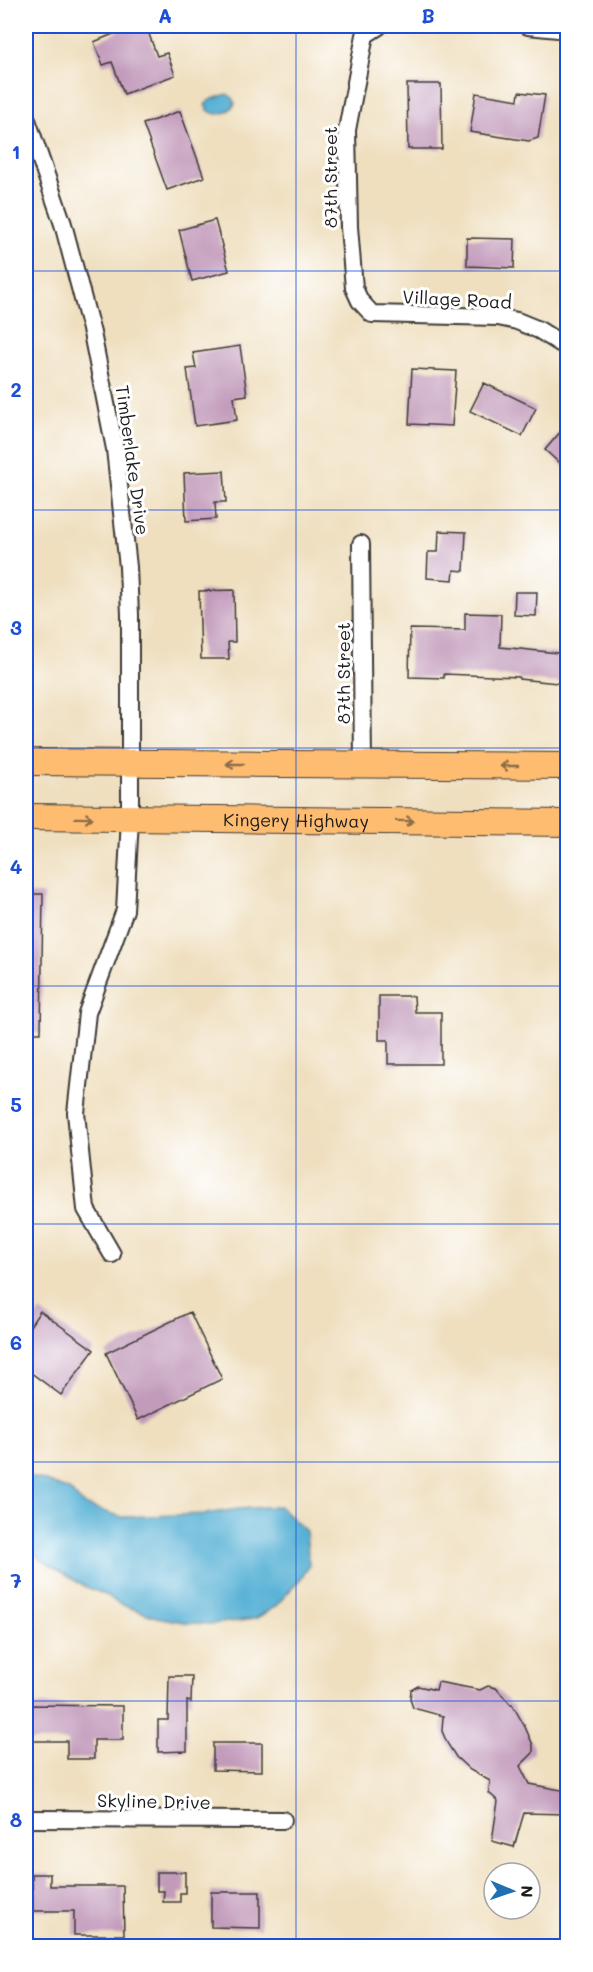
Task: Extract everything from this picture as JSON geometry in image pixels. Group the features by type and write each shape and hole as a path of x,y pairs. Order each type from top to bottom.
{"main road":[{"path":"26,762 567,766"},
{"name":"Kingery Highway","path":"26,817 567,823"}],"street":[{"path":"528,26 567,30"},
{"name":"87th Street","path":"372,30 347,130 348,217 354,288 360,301 372,314"},
{"name":"Timberlake Drive","path":"26,117 63,224 93,333 115,449 128,567 130,819 125,910 87,1013 76,1113 86,1209 112,1254"},
{"name":"Village Road","path":"372,314 498,317 517,321 539,330 567,348"},
{"name":"87th Street","path":"362,544 363,765"},
{"name":"Skyline Drive","path":"26,1819 283,1820"}],"water":[{"path":"227,94 233,98 235,104 224,113 215,114 205,105 210,100"},
{"path":"26,1477 40,1479 69,1490 84,1505 122,1517 205,1514 279,1506 306,1531 309,1566 275,1607 255,1619 212,1624 189,1623 156,1617 117,1603 108,1596 84,1586 41,1560 26,1548"}],"building":[{"path":"115,26 146,26 157,56 167,53 175,75 124,94 112,62 103,65 94,42 118,32"},
{"path":"407,84 441,84 442,149 408,149"},
{"path":"519,92 545,95 538,138 529,141 470,132 476,93 518,100"},
{"path":"180,111 204,177 167,190 143,124"},
{"path":"215,220 229,271 192,281 179,230"},
{"path":"467,238 515,239 514,268 467,266"},
{"path":"240,346 247,395 234,397 237,420 195,426 187,369 196,368 193,353"},
{"path":"412,369 456,371 452,426 409,424"},
{"path":"484,383 536,408 522,436 470,411"},
{"path":"567,424 567,470 545,450"},
{"path":"224,471 226,502 215,502 216,519 186,521 184,473"},
{"path":"439,531 466,532 464,571 454,570 453,580 427,578 428,552 438,552"},
{"path":"234,590 235,642 228,642 229,659 201,659 199,591"},
{"path":"515,592 537,592 536,616 514,615"},
{"path":"465,613 501,614 500,647 567,654 567,684 519,679 519,677 444,674 444,678 409,677 410,629 465,630"},
{"path":"26,894 43,894 41,1033 26,1033"},
{"path":"379,996 414,996 415,1012 441,1012 441,1064 388,1064 388,1040 379,1040"},
{"path":"40,1311 94,1350 61,1395 26,1369 26,1332"},
{"path":"190,1312 222,1379 138,1420 106,1353"},
{"path":"169,1676 192,1676 191,1702 187,1701 187,1751 158,1752 158,1720 168,1720"},
{"path":"438,1682 480,1690 488,1686 496,1688 512,1704 533,1745 533,1753 520,1766 529,1784 567,1791 567,1814 524,1813 514,1847 492,1841 498,1801 489,1793 490,1781 470,1770 456,1757 442,1731 443,1716 413,1708 410,1699 411,1690 418,1686 436,1690"},
{"path":"26,1705 123,1706 123,1740 94,1740 94,1759 67,1759 67,1741 26,1741"},
{"path":"213,1743 262,1743 262,1771 213,1770"},
{"path":"157,1872 185,1872 185,1893 180,1893 180,1902 163,1902 164,1891 157,1891"},
{"path":"32,1874 50,1874 50,1886 123,1886 124,1935 74,1935 74,1911 33,1911"},
{"path":"211,1892 260,1892 260,1928 211,1927"}]}
